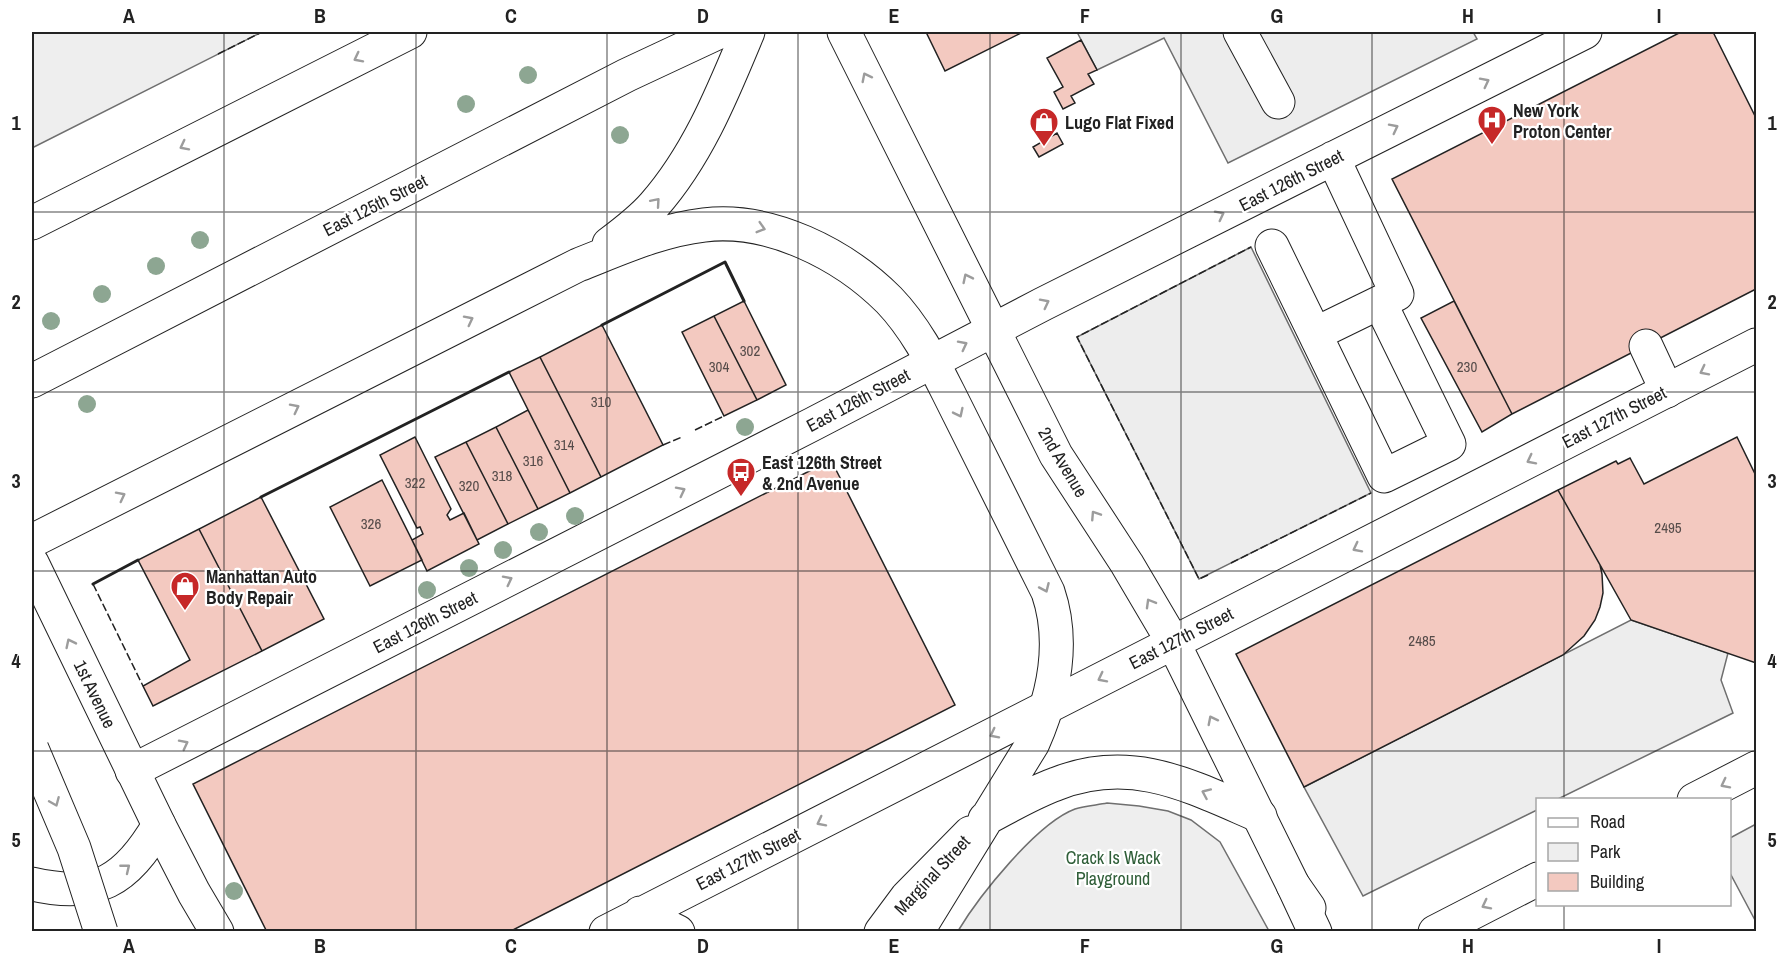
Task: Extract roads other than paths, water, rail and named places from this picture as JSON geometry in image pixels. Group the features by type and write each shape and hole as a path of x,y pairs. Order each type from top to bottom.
{"main road":[{"path":"32,224 410,32"},
{"name":"East 125th Street","path":"32,381 627,75 719,32"},
{"path":"578,265 631,227 672,183 691,156 719,100 748,32"},
{"name":"2nd Avenue","path":"844,32 1056,454 1127,564 1173,642 1293,885"},
{"path":"1241,32 1278,102"},
{"name":"East 126th Street","path":"132,771 933,361 1585,32"},
{"path":"1315,334 1397,294 1333,158"},
{"path":"32,541 578,265 670,231 704,225 728,223 750,225 806,244 853,270 890,302 933,361 1051,602 1057,645 1053,686 1033,743 984,819 917,932"},
{"path":"1272,246 1384,476 1449,444 1380,303"},
{"name":"East 127th Street","path":"606,932 1756,345"},
{"path":"1646,346 1666,391"},
{"name":"1st Avenue","path":"32,563 159,825 199,902 218,932"},
{"path":"32,748 74,848 101,932"},
{"path":"1698,798 1756,768"},
{"path":"984,819 1056,784 1090,774 1112,772 1150,774 1169,779 1260,816"},
{"name":"Marginal Street","path":"881,932 907,897 984,819"},
{"path":"32,884 63,890 81,890 103,884 134,861 146,848 159,825"},
{"path":"1435,932 1536,880"},
{"path":"1293,885 1314,932"},
{"path":"1293,885 1310,911 1330,932"},
{"path":"640,914 678,932"}],"place":[{"name":"New York Proton Center","path":"1492,146"},
{"name":"Lugo Flat Fixed","path":"1044,148"},
{"name":"East 126th Street & 2nd Avenue","path":"741,498"},
{"name":"Manhattan Auto Body Repair","path":"185,612"}],"park label":[{"name":"Crack Is Wack Playground","path":"1113,867"}]}
